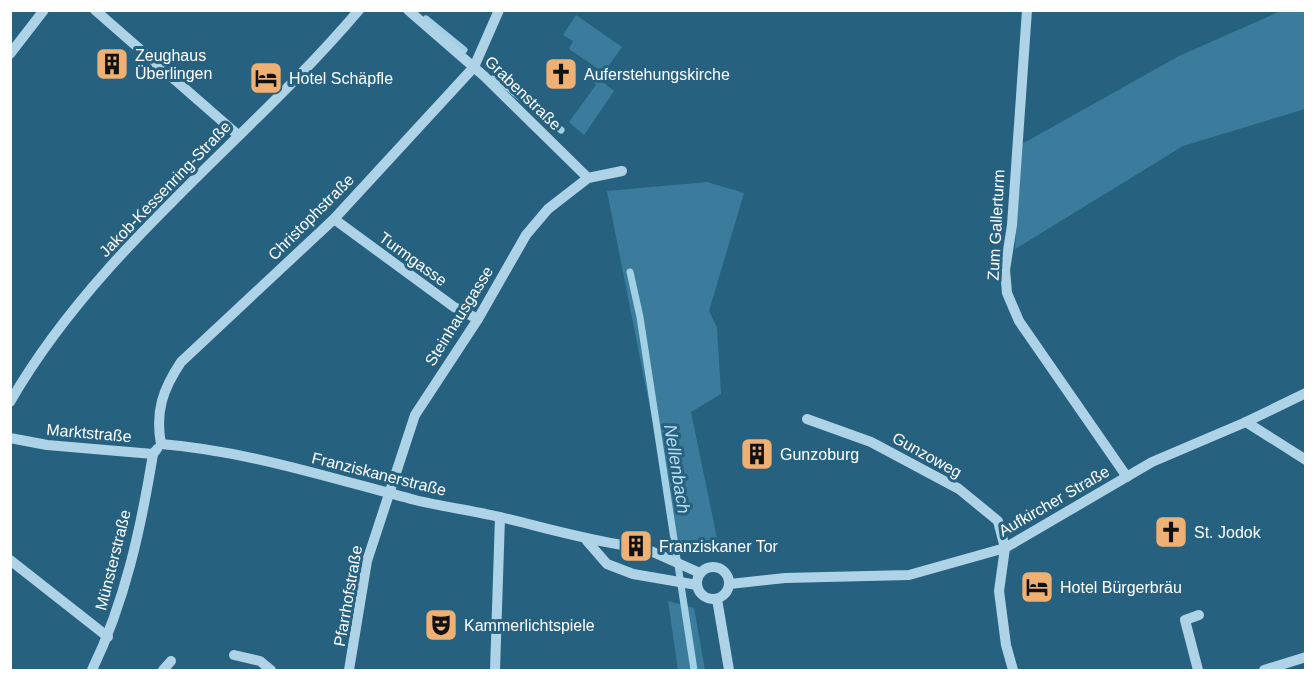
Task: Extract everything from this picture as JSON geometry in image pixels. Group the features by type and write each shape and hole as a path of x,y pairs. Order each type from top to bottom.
{"street":[{"path":"10,54 44,10"},
{"path":"95,10 238,135"},
{"name":"Jakob-Kessenring-Straße","path":"11,401 46,346 124,252 238,135 327,49 359,10"},
{"name":"Grabenstraße","path":"408,10 474,66 588,178"},
{"name":"Christophstraße","path":"161,444 158,425 160,405 166,385 181,362 333,219 474,66 499,10"},
{"name":"Zum Gallerturm","path":"1027,10 1014,169 1012,225 1005,270 1007,292 1019,321 1127,477"},
{"path":"588,178 622,171"},
{"name":"Steinhausgasse","path":"388,493 415,415 478,319 526,235 548,209 588,178"},
{"name":"Turmgasse","path":"333,219 454,307 478,319"},
{"name":"Aufkircher Straße","path":"730,584 785,578 909,575 1005,548 1152,462 1246,422 1305,393"},
{"name":"Gunzoweg","path":"807,419 871,442 958,489 998,521 1005,548"},
{"path":"1246,422 1305,460"},
{"name":"Marktstraße","path":"10,438 47,445 153,454 161,444"},
{"name":"Franziskanerstraße","path":"161,444 197,447 388,493 500,517 587,541 628,546"},
{"name":"Münsterstraße","path":"92,670 108,637 135,545 153,454"},
{"name":"Pfarrhofstraße","path":"350,670 367,561 388,493"},
{"path":"495,670 500,517"},
{"path":"587,541 607,564 633,574 697,585 706,598 717,599 726,594 730,584 727,574 719,567 709,567 700,573 697,585"},
{"path":"644,548 700,573"},
{"path":"1005,548 999,591 1006,645 1013,670"},
{"path":"10,560 108,637"},
{"path":"717,599 729,670"},
{"path":"1198,670 1185,620 1200,615"},
{"path":"234,655 260,661 271,670"},
{"path":"1264,670 1305,657"},
{"path":"164,670 171,661"}],"shaded area":[{"path":"1281,11 1305,11 1305,109 1183,146 1015,249 1022,144 1179,56"},
{"path":"576,15 622,47 599,79 614,91 584,135 569,122 596,85 590,80 597,68 569,49 573,41 563,35"},
{"path":"707,182 744,193 709,311 717,328 721,394 691,412 719,548 677,545 607,191"},
{"path":"668,601 694,608 705,670 678,670"}],"waterway":[{"path":"426,19 464,50"},
{"path":"495,77 561,130"},
{"name":"Nellenbach","path":"630,272 640,317 694,670"}],"place":[{"name":"Zeughaus Überlingen","path":"112,64"},
{"name":"Auferstehungskirche","path":"561,74"},
{"name":"Hotel Schäpfle","path":"266,78"},
{"name":"Gunzoburg","path":"757,454"},
{"name":"St. Jodok","path":"1171,532"},
{"name":"Franziskaner Tor","path":"636,546"},
{"name":"Hotel Bürgerbräu","path":"1037,587"},
{"name":"Kammerlichtspiele","path":"441,625"}]}
